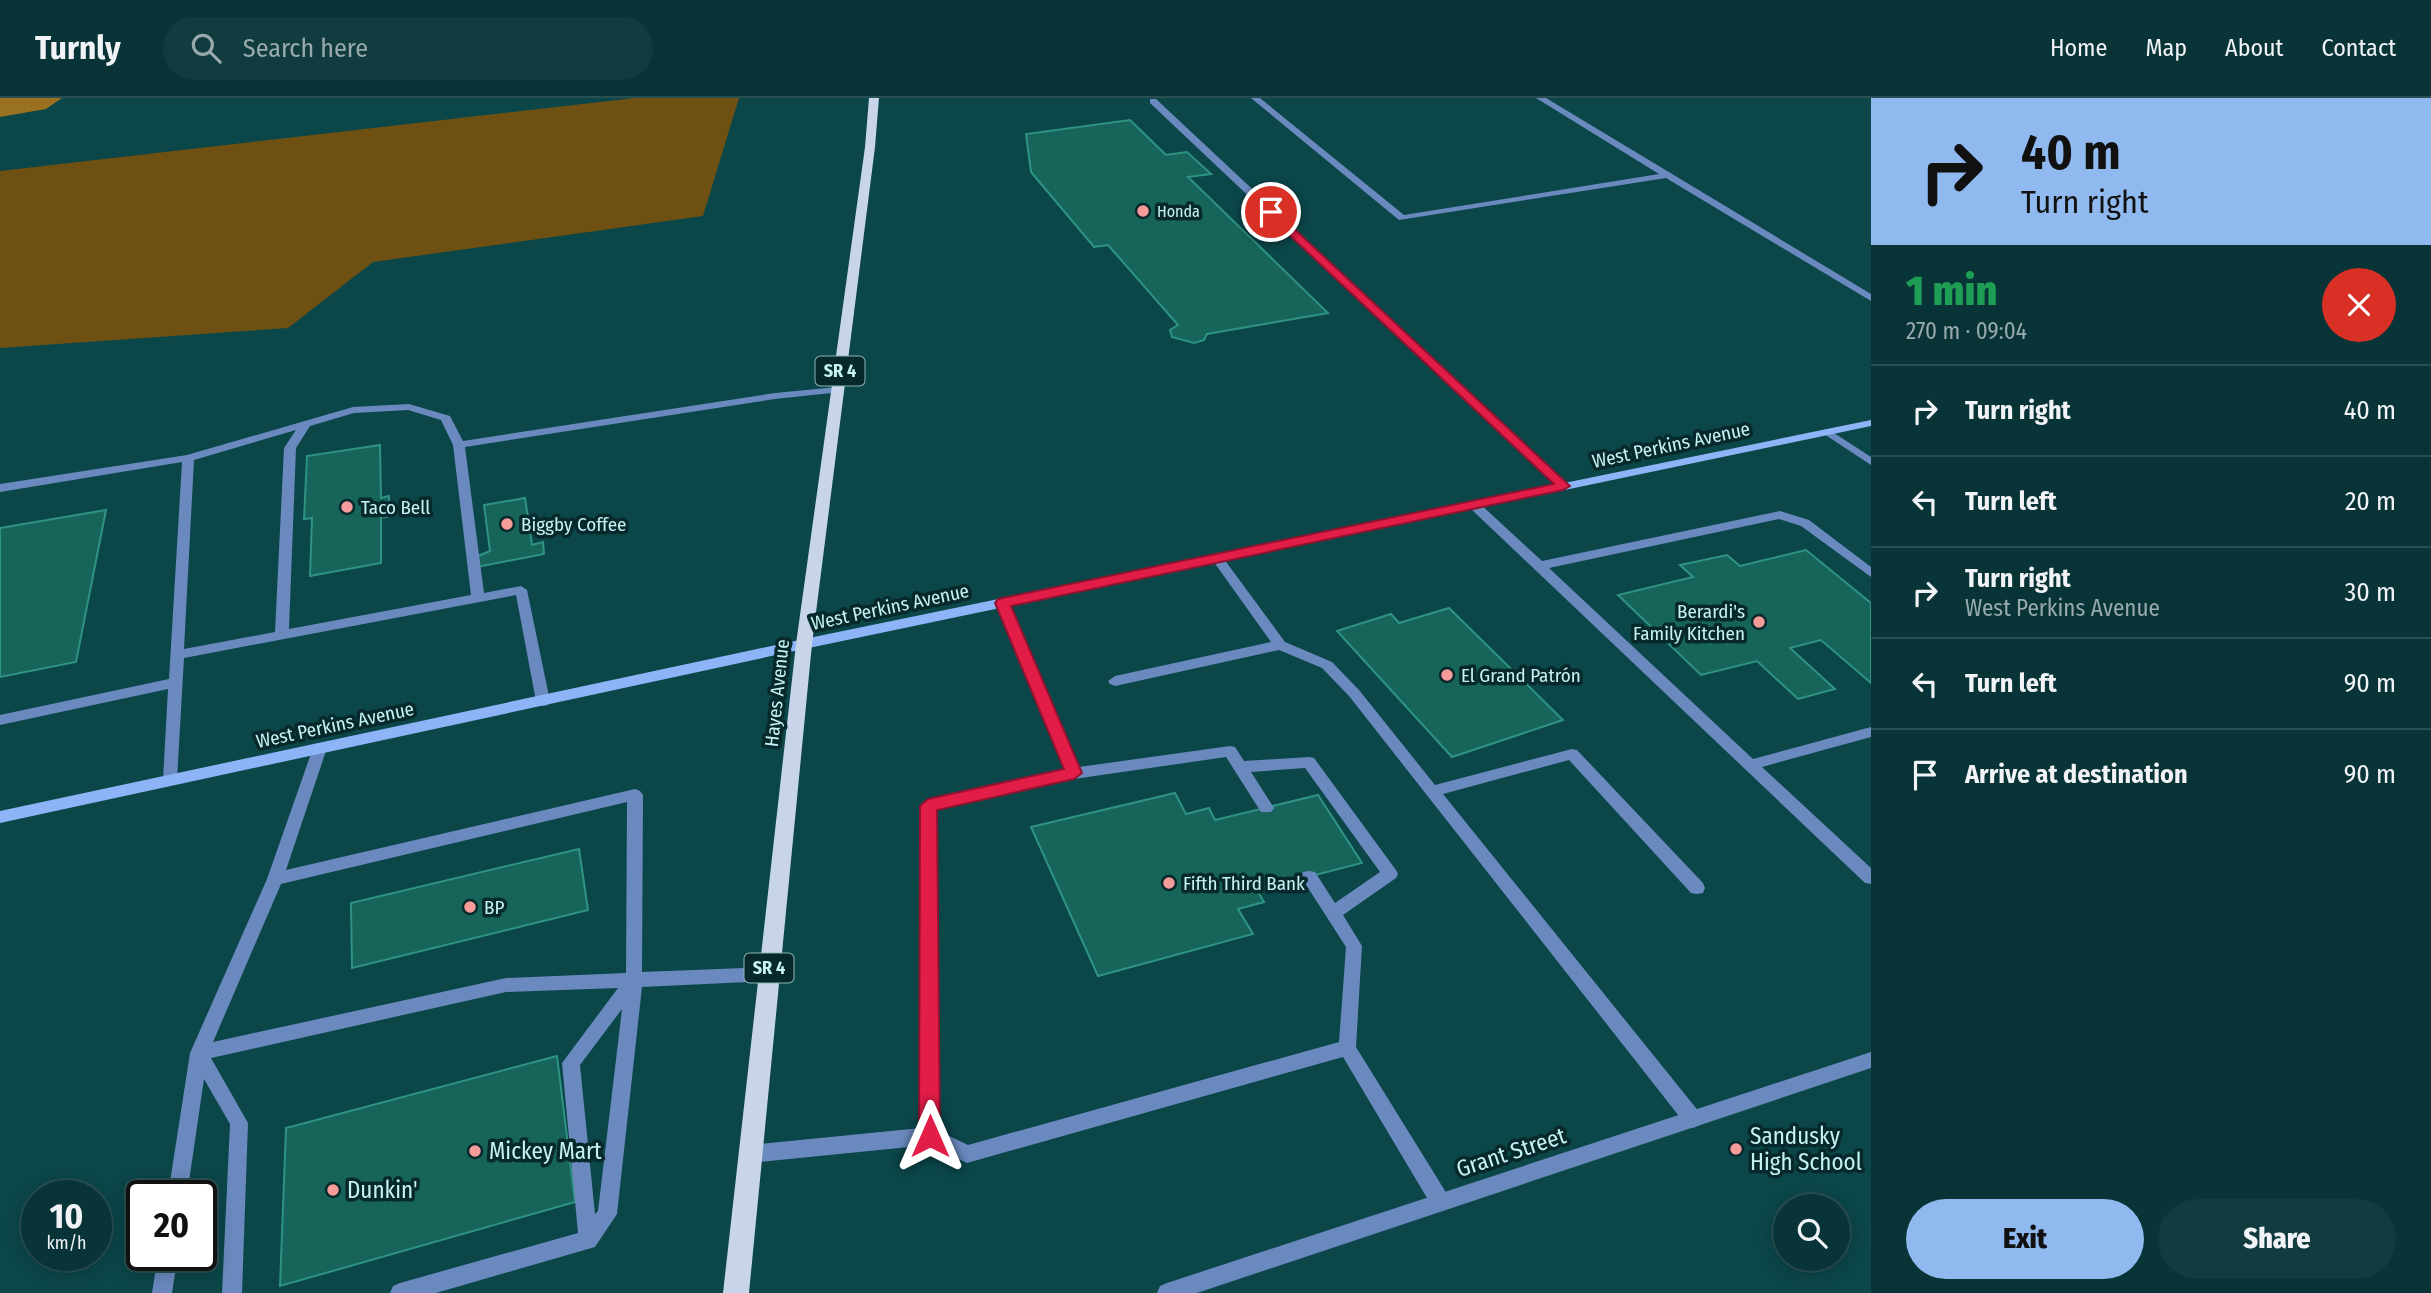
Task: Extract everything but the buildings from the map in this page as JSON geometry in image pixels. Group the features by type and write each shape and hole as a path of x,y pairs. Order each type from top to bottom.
{"main road":[{"name":"Hayes Avenue","path":"736,1293 804,644 870,147 874,98"},
{"name":"West Perkins Avenue","path":"0,817 804,644 1871,423"}],"street":[{"path":"1255,98 1402,218 1668,175"},
{"path":"1540,98 1871,298"},
{"path":"1153,101 1563,486"},
{"path":"459,445 775,396 837,390"},
{"path":"0,488 188,458 353,410 409,407 446,418 459,445 478,598"},
{"path":"282,635 289,448 307,422"},
{"path":"1828,432 1871,462"},
{"path":"170,780 188,458"},
{"path":"1474,505 1871,878"},
{"path":"1539,566 1780,514 1805,523 1871,573"},
{"path":"1217,558 1280,645 1327,665 1433,791 1693,1119"},
{"path":"177,655 521,590 543,701"},
{"path":"1003,603 1074,773"},
{"path":"1115,681 1280,645"},
{"path":"0,720 176,682"},
{"path":"1750,765 1871,732"},
{"path":"179,1180 199,1053 275,879 320,748"},
{"path":"930,1136 928,806 1074,773 1230,751 1266,808"},
{"path":"1433,791 1572,754 1697,888"},
{"path":"1239,767 1309,762 1390,874 1333,913"},
{"path":"275,879 635,795 634,980 607,1214 588,1240 400,1293"},
{"path":"1309,877 1354,946 1347,1048 1440,1201"},
{"path":"199,1053 506,985 768,974"},
{"path":"588,1240 570,1063 634,980"},
{"path":"750,1153 930,1136 967,1154 1347,1048"},
{"path":"199,1053 239,1124 232,1293"},
{"name":"Grant Street","path":"1167,1293 1871,1060"},
{"path":"162,1293 165,1271"}],"shaded area":[{"path":"0,98 62,98 46,109 0,117"},
{"path":"635,98 739,98 703,216 373,262 288,328 0,348 0,171"}],"place":[{"name":"Honda","path":"1143,211"},
{"name":"Taco Bell","path":"347,507"},
{"name":"Biggby Coffee","path":"507,524"},
{"name":"Berardi's Family Kitchen","path":"1759,622"},
{"name":"El Grand Patrón","path":"1447,675"},
{"name":"Fifth Third Bank","path":"1169,883"},
{"name":"BP","path":"470,907"},
{"name":"Sandusky High School","path":"1736,1149"},
{"name":"Mickey Mart","path":"475,1151"},
{"name":"Dunkin'","path":"333,1190"}],"route":[{"path":"930,1136 928,806 1074,773 1003,603 1563,486 1271,212"}]}
